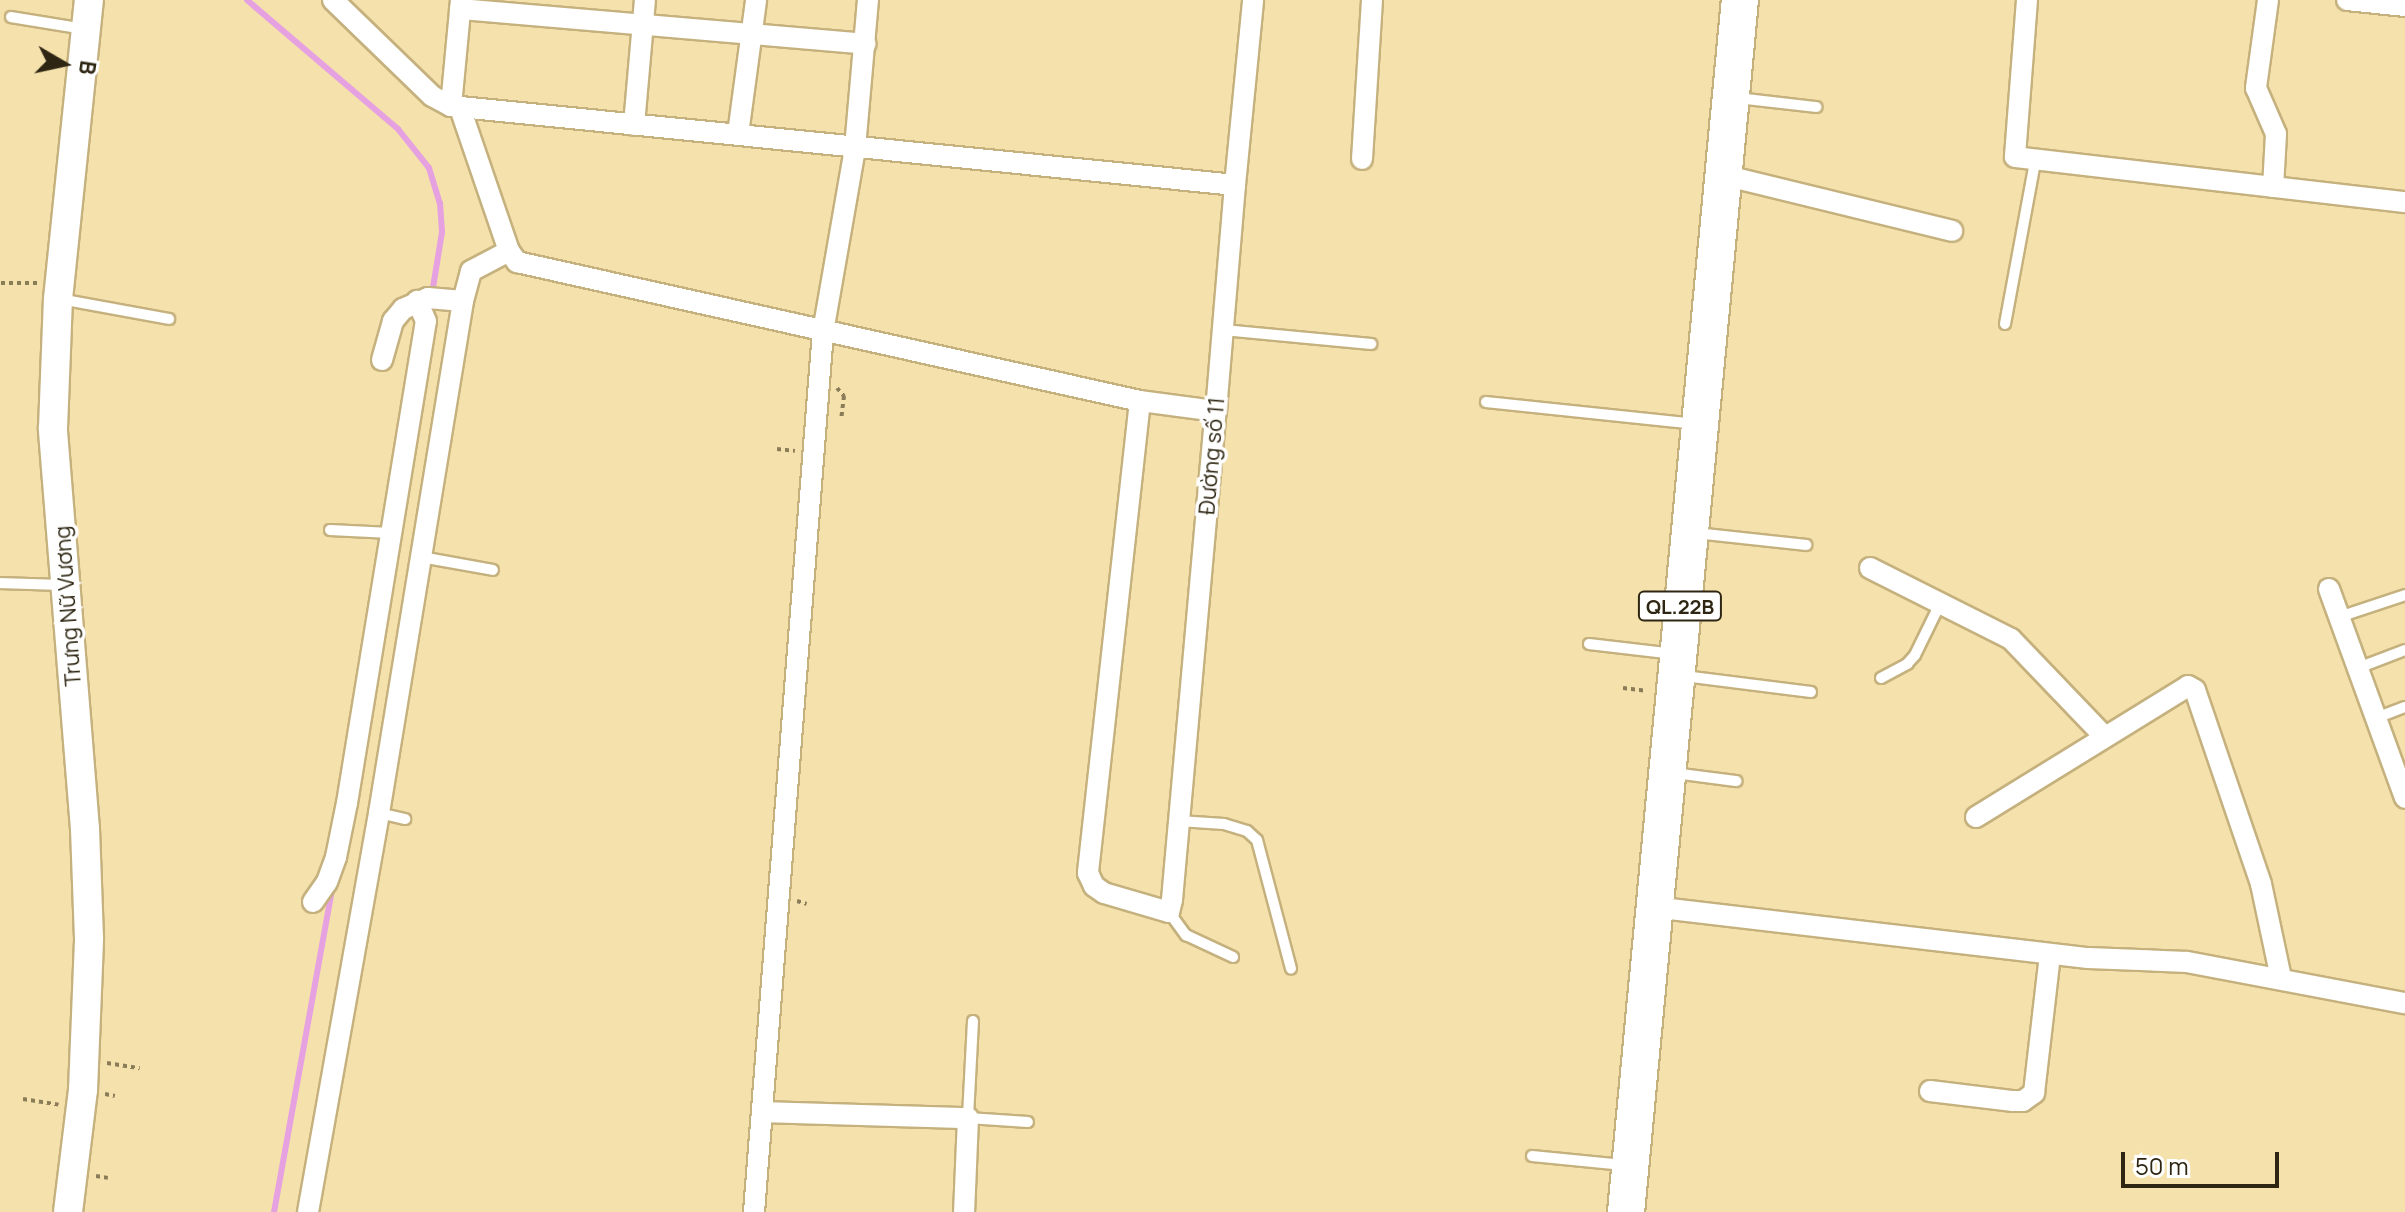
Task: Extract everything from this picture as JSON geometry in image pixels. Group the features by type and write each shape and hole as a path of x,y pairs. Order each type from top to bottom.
{"highway":[{"name":"QL.22B","path":"1626,1212 1687,532 1740,0"}],"street":[{"name":"Trưng Nữ Vương","path":"68,1212 85,1059 89,938 67,585 53,428 59,291 89,0"},
{"path":"333,0 432,96 455,107 1235,185"},
{"path":"634,125 645,0"},
{"path":"738,134 756,0"},
{"path":"754,1212 823,332 855,148 868,0"},
{"name":"Đường số 11","path":"1169,912 1253,0"},
{"path":"1362,159 1372,0"},
{"path":"2027,0 2013,149 2015,157 2035,162 2405,202"},
{"path":"2268,0 2256,88 2276,134 2273,187"},
{"path":"2347,0 2405,6"},
{"path":"865,44 460,5 455,107 509,251 517,262 527,266 1140,401 1216,411"},
{"path":"1723,175 1952,231"},
{"path":"313,902 327,882 336,857 426,321 439,300 471,271 509,251"},
{"path":"382,360 393,321 439,300"},
{"path":"308,1212 421,557 439,300"},
{"path":"1140,401 1088,873 1094,886 1104,893 1169,912"},
{"path":"1870,568 2011,639 2104,736"},
{"path":"2329,589 2405,798"},
{"path":"1976,817 2179,688 2188,686 2195,690 2261,884 2281,978"},
{"path":"1653,907 2050,955 2187,962 2405,1003"},
{"path":"1930,1091 2013,1101 2023,1101 2034,1093 2050,955"},
{"path":"762,1112 968,1118 964,1212"}],"lane":[{"path":"11,17 86,29"},
{"path":"1732,97 1816,107"},
{"path":"2005,324 2035,162"},
{"path":"59,291 169,319"},
{"path":"1223,330 1371,344"},
{"path":"1486,402 1698,424"},
{"path":"330,530 391,533"},
{"path":"1687,532 1806,545"},
{"path":"421,557 493,570"},
{"path":"0,583 67,585"},
{"path":"2339,617 2405,595"},
{"path":"1881,678 1915,655 1940,604"},
{"path":"1589,644 1811,692"},
{"path":"2358,668 2405,650"},
{"path":"2376,718 2405,707"},
{"path":"1665,772 1736,781"},
{"path":"379,813 405,819"},
{"path":"1179,821 1224,824 1247,831 1257,840 1291,969"},
{"path":"1169,912 1186,935 1233,957"},
{"path":"973,1021 968,1118 1028,1122"},
{"path":"1532,1156 1630,1166"}],"path":[{"path":"1,283 59,291"},
{"path":"85,1059 140,1068"},
{"path":"23,1099 81,1108"}],"waterway":[{"path":"247,0 398,129 429,168 440,203 442,232 432,294"},
{"path":"274,1212 332,889"}]}
